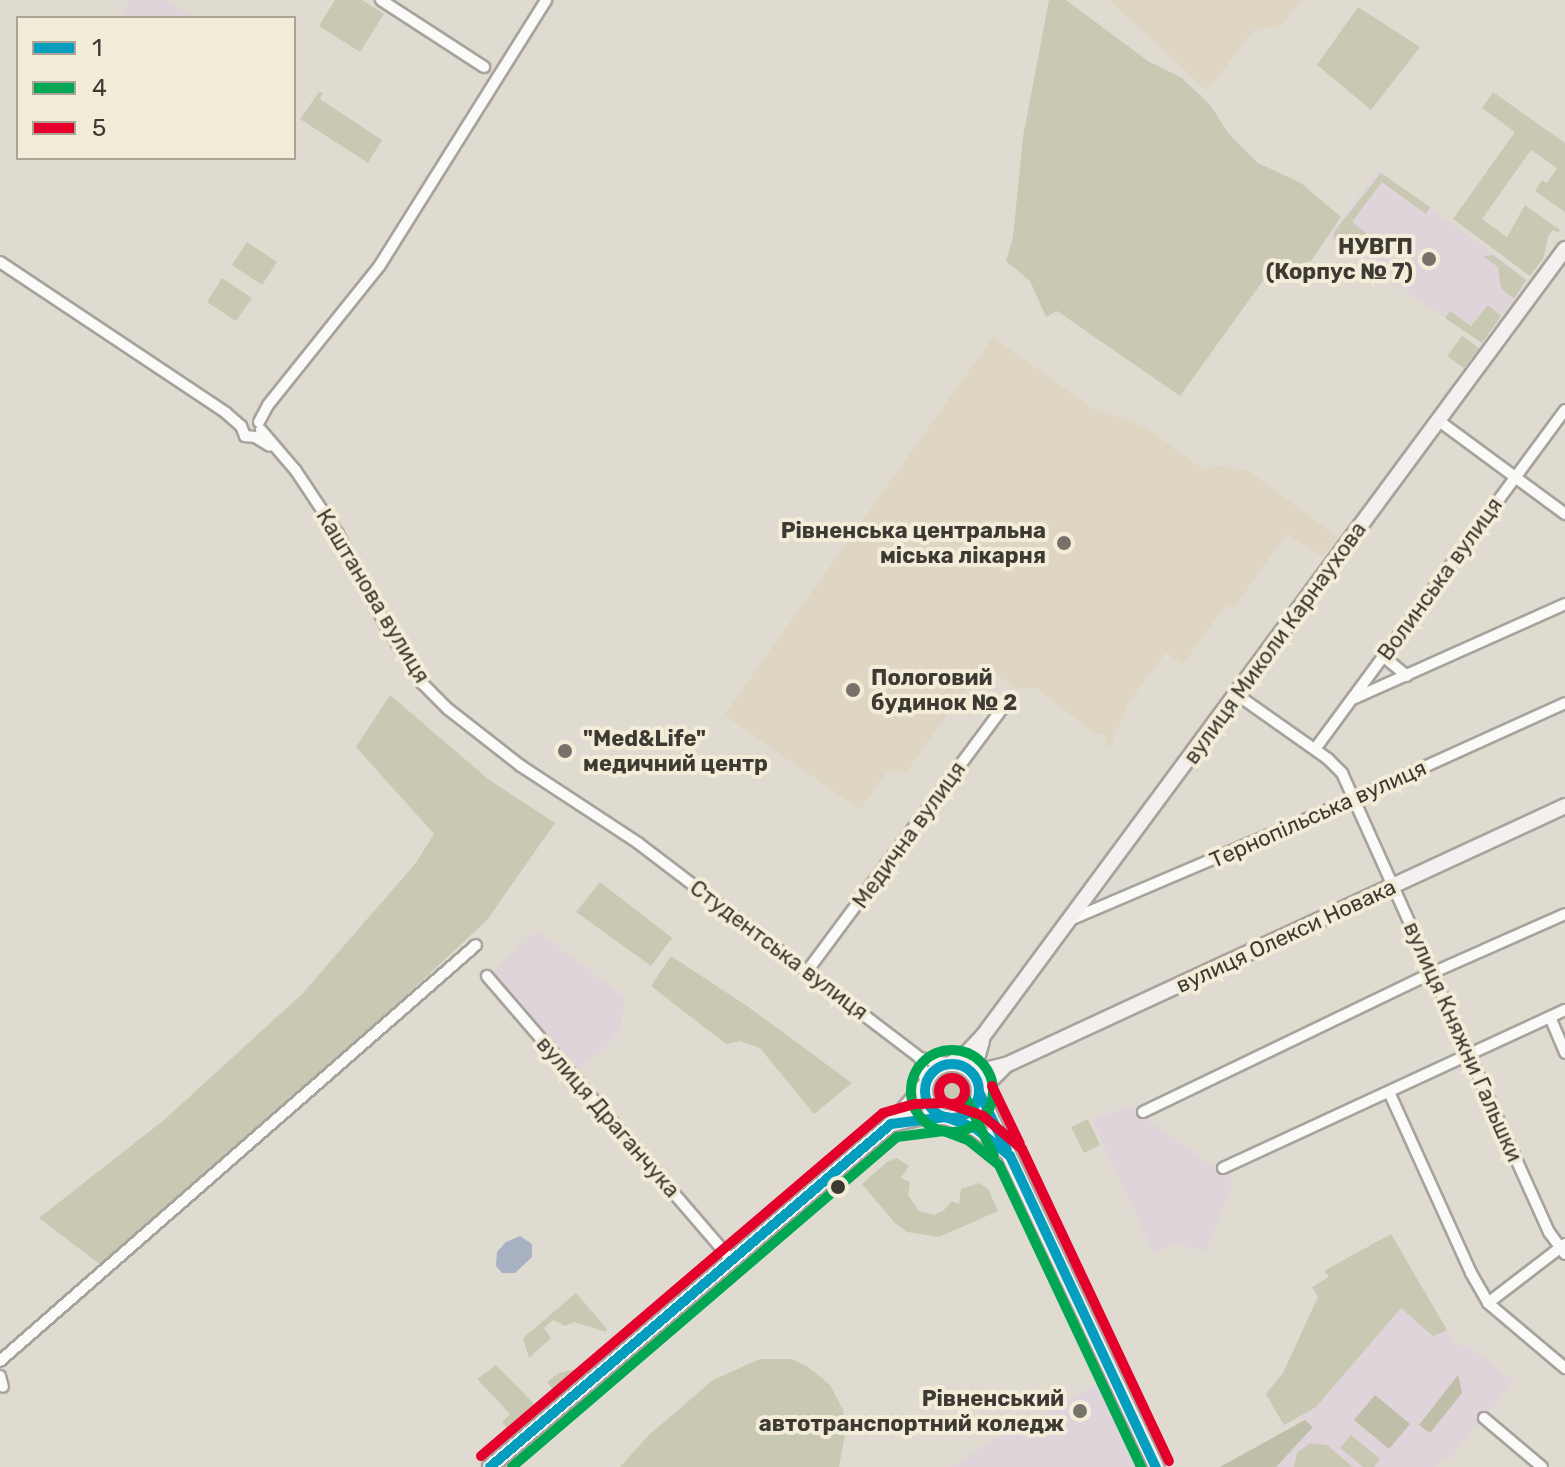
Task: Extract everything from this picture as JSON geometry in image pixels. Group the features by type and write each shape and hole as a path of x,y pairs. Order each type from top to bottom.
{"main road":[{"name":"вулиця Миколи Карнаухова","path":"950,1064 965,1055 983,1036 1565,249"},
{"name":"вулиця Олекси Новака","path":"973,1073 1006,1065 1565,806"},
{"name":"вулиця Миколи Карнаухова","path":"973,1073 983,1036"},
{"path":"490,1467 891,1124 937,1068 950,1064 962,1065 973,1073 979,1092 1156,1467"},
{"name":"вулиця Олекси Новака","path":"979,1092 1006,1065"},
{"path":"926,1084 927,1101 946,1117 975,1128 1010,1156"},
{"path":"891,1124 969,1112 979,1092"}],"street":[{"path":"381,0 484,67"},
{"path":"252,425 380,265 546,0"},
{"name":"Каштанова вулиця","path":"0,262 226,413 252,425 296,471 338,534 385,624 422,683 448,709 521,766 638,843"},
{"name":"Волинська вулиця","path":"1315,749 1565,410"},
{"path":"1439,421 1565,514"},
{"path":"1353,698 1565,604"},
{"path":"1383,656 1407,676"},
{"name":"вулиця Княжни Гальшки","path":"1236,694 1336,765 1355,799 1468,1055 1563,1249"},
{"name":"Медична вулиця","path":"808,970 1009,699"},
{"name":"Тернопільська вулиця","path":"1070,920 1355,799 1565,703"},
{"name":"Студентська вулиця","path":"638,843 920,1058"},
{"path":"1143,1112 1432,973 1565,914"},
{"path":"0,1361 476,945"},
{"name":"вулиця Драганчука","path":"487,976 730,1259"},
{"path":"1223,1168 1565,1010"},
{"path":"1550,1017 1565,1053"},
{"path":"926,1084 920,1058 950,1064"},
{"path":"1389,1092 1471,1273 1488,1303 1565,1368"},
{"path":"1488,1303 1563,1249"},
{"path":"1484,1418 1542,1467"}],"shaded area":[{"path":"130,0 166,0 191,16 119,16"},
{"path":"1109,0 1302,0 1280,27 1255,29 1207,91"},
{"name":"НУВГП (Корпус № 7)","path":"1378,170 1529,280 1482,343 1328,237"},
{"name":"Рівненська центральна міська лікарня","path":"993,337 1094,409 1146,427 1201,468 1227,465 1237,471 1246,469 1338,537 1323,557 1287,534 1233,609 1226,605 1183,664 1166,653 1131,699 1109,749 1103,733 1097,735 1036,688 1018,689 982,666 906,773 888,771 860,810 724,715"},
{"path":"537,930 625,998 621,1027 606,1047 579,1069 493,972"},
{"path":"1128,1106 1234,1181 1205,1252 1175,1243 1154,1254 1092,1120"},
{"path":"1391,1234 1456,1345 1468,1345 1513,1382 1449,1459 1445,1456 1436,1467 1276,1467 1312,1427 1300,1416 1284,1425 1266,1394 1283,1373 1318,1297 1312,1287 1329,1277 1324,1271"},
{"name":"Рівненський автотранспортний коледж","path":"1100,1382 1138,1467 951,1467 995,1440"}],"green space":[{"path":"335,0 362,0 384,14 360,52 319,26"},
{"path":"1049,0 1066,0 1148,61 1182,78 1211,106 1228,133 1258,163 1301,183 1341,217 1311,261 1270,271 1180,396 1057,311 1046,317 1030,281 1006,261 1013,237 1023,137"},
{"path":"1358,7 1420,47 1371,110 1317,65"},
{"path":"319,92 323,92 320,99 382,140 368,163 300,119"},
{"path":"1493,92 1565,143 1565,212 1535,191 1542,180 1547,183 1557,168 1531,150 1482,219 1507,237 1525,205 1560,230 1558,233 1553,230 1548,237 1544,257 1530,276 1453,219 1515,132 1482,108"},
{"path":"1381,173 1430,207 1426,214 1382,182 1352,222 1372,238 1359,256 1334,239 1334,232"},
{"path":"247,242 277,262 262,285 232,265"},
{"path":"1493,255 1526,280 1514,299 1501,288 1498,267 1483,256"},
{"path":"222,278 252,298 236,321 207,302"},
{"path":"1488,305 1501,316 1482,343 1445,318 1450,311 1471,326"},
{"path":"1462,336 1479,348 1464,368 1447,356"},
{"path":"390,695 488,779 555,823 487,920 253,1139 102,1266 39,1218 164,1120 302,994 415,864 434,834 356,747"},
{"path":"600,882 672,938 651,966 576,912"},
{"path":"671,956 747,1006 852,1083 814,1114 760,1048 740,1041 726,1044 651,986"},
{"path":"952,1069 967,1076 974,1091 967,1106 952,1113 937,1106 930,1091 937,1076"},
{"path":"1088,1119 1100,1145 1084,1153 1071,1127"},
{"path":"897,1158 909,1166 901,1178 910,1182 908,1195 919,1211 934,1215 952,1201 959,1204 961,1189 979,1183 988,1189 998,1211 939,1237 907,1232 895,1223 862,1184 887,1162"},
{"path":"1391,1234 1447,1330 1433,1336 1401,1308 1316,1407 1284,1425 1266,1394 1283,1373 1318,1297 1312,1287 1329,1277 1324,1271"},
{"path":"576,1293 607,1329 606,1332 574,1322 565,1326 553,1320 544,1328 551,1338 529,1358 523,1338"},
{"path":"600,1356 557,1395 547,1382 559,1373 582,1368"},
{"path":"760,1359 791,1359 807,1366 830,1385 843,1410 846,1428 839,1467 620,1467 649,1435 713,1380"},
{"path":"496,1365 539,1409 511,1433 502,1422 510,1414 477,1379"},
{"path":"1458,1375 1462,1393 1430,1433 1419,1425"},
{"path":"1375,1395 1410,1424 1389,1449 1354,1420"},
{"path":"1305,1420 1313,1427 1276,1467 1220,1467"},
{"path":"1351,1435 1380,1459 1374,1467 1363,1467 1340,1448"},
{"path":"1310,1443 1327,1445 1353,1467 1294,1467 1297,1453"}],"water":[{"path":"520,1236 532,1244 532,1257 515,1273 502,1273 496,1266 497,1252 506,1242"}],"transit line":[{"name":"4","path":"952,1050 968,1053 981,1062 990,1075 993,1091 990,1107 981,1120 968,1129 952,1132 936,1129 923,1120 914,1107 911,1091 914,1075 923,1062 936,1053 952,1050"},
{"name":"1","path":"952,1064 971,1072 979,1091 971,1110 952,1118 933,1110 925,1091 933,1072 952,1064"},
{"name":"5","path":"952,1078 961,1082 965,1091 961,1100 952,1104 943,1100 939,1091 943,1082 952,1078"},
{"name":"5","path":"992,1086 1020,1144"},
{"name":"1","path":"979,1092 1007,1150"},
{"name":"4","path":"966,1098 994,1156"},
{"name":"5","path":"481,1456 883,1113 915,1104 946,1103 983,1116 1022,1149 1169,1461"},
{"name":"1","path":"490,1467 891,1124 946,1117 975,1128 1010,1156 1156,1467"},
{"name":"4","path":"512,1467 897,1137 944,1131 968,1140 999,1165 1141,1467"}],"place":[{"name":"НУВГП (Корпус № 7)","path":"1429,259"},
{"name":"Рівненська центральна міська лікарня","path":"1064,543"},
{"name":"Пологовий будинок № 2","path":"853,690"},
{"name":"\"Med&Life\" медичний центр","path":"565,751"},
{"name":"Рівненський автотранспортний коледж","path":"1080,1411"}]}
